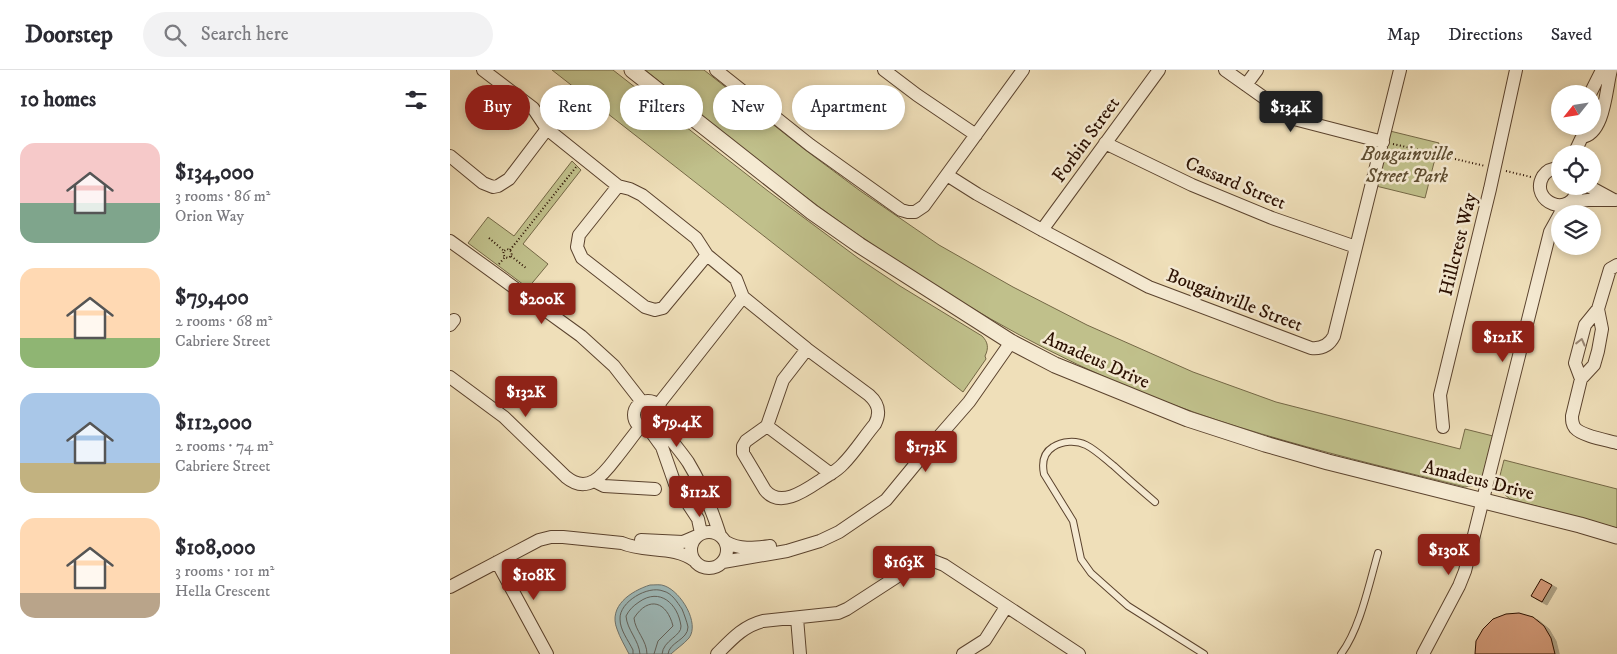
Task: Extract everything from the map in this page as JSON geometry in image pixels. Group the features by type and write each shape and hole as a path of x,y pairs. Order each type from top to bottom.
{"street":[{"path":"483,70 533,108 540,118"},
{"name":"Amadeus Drive","path":"632,70 812,212 859,245 1011,342 1055,365 1197,422 1265,444 1617,536"},
{"path":"716,70 810,145 901,210 911,212 921,208 1023,70"},
{"path":"884,70 976,135"},
{"name":"Forbin Street","path":"1042,230 1159,70"},
{"path":"1225,70 1294,119 1382,142"},
{"path":"1246,85 1256,70"},
{"name":"Bougainville Street","path":"947,174 977,194 1149,287 1302,345 1316,348 1327,345 1334,336 1400,70"},
{"name":"Hillcrest Way","path":"1443,427 1440,395 1490,189 1516,70"},
{"path":"1594,85 1602,70"},
{"path":"1601,114 1605,104 1611,70"},
{"path":"450,156 483,183 493,187 498,186 508,179 547,130"},
{"path":"549,130 618,186 637,191 696,238 707,254 736,279 743,297 807,349 869,394 876,403 879,414 875,424 845,463 798,494 781,498 770,495 765,490 743,451 746,441 767,426 783,380 807,349"},
{"name":"Cassard Street","path":"1105,143 1210,192 1272,218 1356,247"},
{"path":"1550,232 1547,201 1541,190 1542,178 1551,170"},
{"path":"618,186 579,235 576,247 582,258 645,307 655,310 663,308 707,254"},
{"path":"1601,192 1616,200"},
{"path":"1423,654 1462,579 1550,232 1567,203 1574,195"},
{"path":"1547,201 1558,206 1588,200 1616,200"},
{"path":"450,240 593,346 614,366 642,402"},
{"path":"1581,379 1575,363 1585,326 1598,310 1607,274 1610,269 1617,265"},
{"path":"658,405 743,297"},
{"path":"1598,310 1602,330 1598,351 1594,365 1581,379 1572,416 1573,424 1583,433 1617,443"},
{"path":"622,542 630,547 682,554 707,568 716,567 723,562 787,552 820,541 839,532 886,500 969,402 1011,342"},
{"path":"450,377 504,417 570,481 582,485 594,481 606,471 649,427 662,418 658,405 650,401 642,402 636,407 634,415 637,424 649,427 687,462 703,492 728,551 723,562"},
{"path":"767,426 831,474"},
{"path":"649,427 661,444 675,484 698,519 699,535 691,546 691,553 695,561"},
{"path":"594,481 604,486 656,489"},
{"path":"688,502 703,492"},
{"path":"450,587 547,537 622,542 630,540 683,542 710,532 737,547 750,548 786,545 798,547"},
{"path":"717,654 739,632 752,624 843,611 914,565 926,560 940,563 1079,654"},
{"path":"497,562 547,654"},
{"path":"963,654 985,640 1006,607"},
{"path":"797,618 800,654"}],"lane":[{"path":"1155,502 1085,444 1063,442 1047,451 1042,466 1044,474 1073,521 1081,559 1090,573 1128,606 1204,654"},
{"path":"1341,654 1347,646 1363,606 1378,553"}],"path":[{"path":"1382,142 1432,153"},
{"path":"510,250 583,158"},
{"path":"489,238 504,250 510,250"},
{"path":"504,250 503,254 505,257 511,256"},
{"path":"510,250 511,256 526,268"}],"green space":[{"path":"552,70 613,70 632,85 620,85 620,123 610,115 610,85 571,85"},
{"path":"645,70 704,70 723,85 713,85 713,124 703,116 703,85 664,85"},
{"path":"629,130 690,130 858,258 982,336 987,345 986,359 963,392"},
{"path":"721,130 780,130 859,190 939,245 1013,287 1087,325 1193,372 1276,402 1460,449 1465,429 1493,436 1483,474 1476,485 1465,487 1329,453 1194,412 1107,378 1019,335 934,285 849,228"},
{"name":"Bougainville Street Park","path":"1390,131 1439,143 1425,198 1376,186"},
{"path":"572,161 581,170 523,244 548,264 528,288 468,243 488,217 514,236"},
{"path":"1504,460 1617,489 1617,528 1510,499 1505,495 1500,486"}],"water":[{"path":"650,585 663,585 671,589 683,601 690,617 692,632 689,638 671,654 629,654 617,629 616,613 618,607 629,595"}],"building":[{"path":"1541,579 1552,585 1542,602 1531,596"},
{"path":"1519,613 1533,617 1544,626 1551,638 1555,654 1475,654 1476,641 1483,629 1493,619 1506,614"}]}
